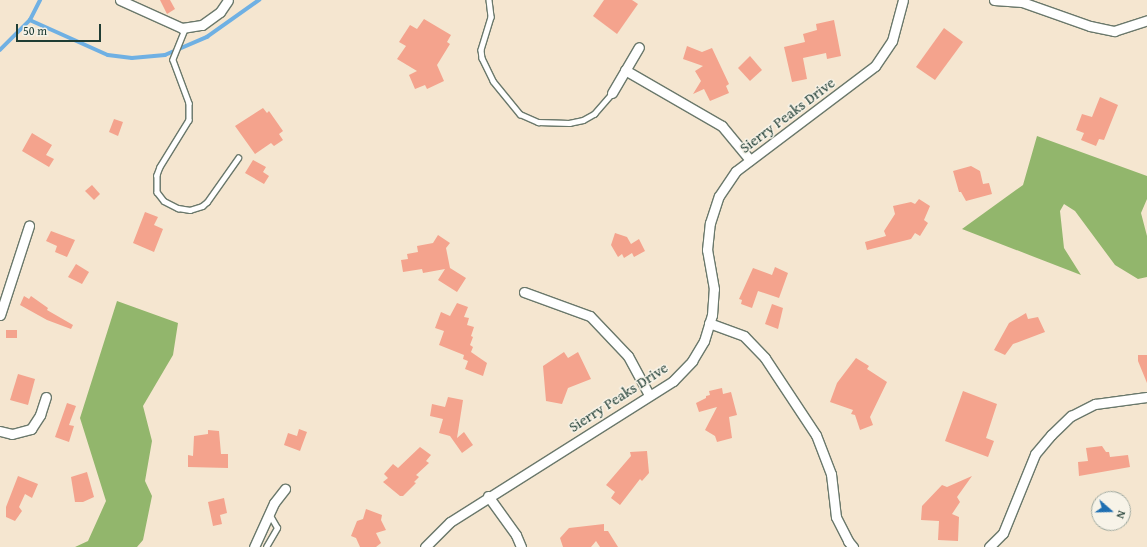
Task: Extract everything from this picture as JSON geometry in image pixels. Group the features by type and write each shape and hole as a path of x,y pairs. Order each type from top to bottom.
{"street":[{"path":"120,0 182,28 202,25 220,12 228,0"},
{"name":"Sierry Peaks Drive","path":"425,547 450,522 488,496 649,395 674,381 692,361 704,341 709,323 714,289 707,250 710,223 719,196 736,171 875,66 892,41 903,0"},
{"path":"994,0 1022,2 1090,26 1114,31 1147,20"},
{"path":"612,93 639,48"},
{"path":"625,70 722,126 750,160"},
{"path":"0,315 29,226"},
{"path":"524,292 590,316 628,356 649,395"},
{"path":"709,323 744,336 765,358 816,435 831,474 836,517 848,541 854,547"},
{"path":"989,547 1003,532 1035,454 1071,416 1095,404 1147,396"},
{"path":"0,431 12,434 31,429 40,415 46,397"},
{"path":"254,547 268,514 285,489"},
{"path":"488,496 516,534 520,547"}],"lane":[{"path":"489,0 491,17 481,50 482,58 493,81 520,114 538,122 569,123 583,120 594,114 612,93"},
{"path":"186,27 173,60 189,103 189,120 160,167 157,175 157,192 164,201 178,208 190,210 202,206 207,202 238,158"},
{"path":"266,547 277,528 268,514"}],"green space":[{"path":"1037,136 1147,176 1147,199 1141,213 1147,236 1147,277 1138,279 1115,265 1075,211 1064,204 1060,211 1064,248 1081,275 962,229 1023,185"},
{"path":"117,301 178,323 173,355 143,406 152,441 145,481 152,496 143,540 137,547 75,547 88,541 106,501 80,418"}],"building":[{"path":"160,0 170,0 175,9 167,14"},
{"path":"604,0 632,0 638,4 617,34 593,16"},
{"path":"424,19 451,35 447,42 450,44 437,65 444,81 427,89 425,85 415,89 409,75 417,71 397,59 406,46 399,42 410,25 417,29"},
{"path":"834,20 841,56 827,59 826,53 803,58 807,79 792,82 784,47 805,42 803,34 817,30 816,24"},
{"path":"944,28 963,42 935,80 916,67"},
{"path":"687,46 702,52 712,48 729,84 726,86 729,93 710,101 704,89 693,94 701,81 695,71 703,66 683,59"},
{"path":"750,56 762,70 750,81 738,68"},
{"path":"1100,97 1118,105 1104,140 1099,139 1096,146 1081,140 1084,133 1076,130 1082,114 1092,117"},
{"path":"263,108 267,113 269,111 283,131 279,134 283,140 274,146 271,143 255,154 235,126"},
{"path":"114,119 123,122 118,136 109,132"},
{"path":"32,133 52,145 46,155 54,159 49,167 22,151"},
{"path":"253,160 266,167 263,172 269,176 264,184 245,173"},
{"path":"971,166 980,171 983,184 989,183 992,194 966,201 961,192 959,192 953,171"},
{"path":"92,185 100,194 94,200 85,191"},
{"path":"919,199 930,206 924,220 928,223 920,236 915,233 911,239 867,250 865,242 886,236 884,231 895,214 893,206 911,202 915,204"},
{"path":"145,212 158,217 154,225 163,229 154,252 133,243"},
{"path":"51,231 75,240 67,257 55,252 57,246 46,241"},
{"path":"615,233 627,237 631,244 639,239 645,251 634,257 632,253 624,258 622,254 618,257 611,245"},
{"path":"438,235 450,243 446,248 450,268 466,278 457,292 438,280 445,269 423,273 422,269 403,272 401,260 408,259 407,254 418,252 417,246 433,243"},
{"path":"76,264 89,272 82,284 68,277"},
{"path":"775,267 788,273 779,298 758,291 752,308 741,304 742,300 739,299 753,268 772,275"},
{"path":"24,296 29,299 31,296 48,308 47,310 73,325 71,329 47,320 20,305"},
{"path":"457,303 468,307 464,317 469,318 467,325 474,327 471,336 473,337 470,345 473,347 471,352 487,363 483,376 465,369 468,361 463,359 464,355 439,345 444,331 435,328 441,312 450,316"},
{"path":"772,304 783,308 778,329 765,324"},
{"path":"1026,313 1028,319 1038,317 1045,332 1013,344 1005,355 994,350 1009,323"},
{"path":"6,330 17,330 17,338 6,338"},
{"path":"564,352 568,358 578,352 591,379 568,388 562,404 546,401 543,366"},
{"path":"1138,355 1147,355 1147,383 1138,361"},
{"path":"856,358 869,366 867,369 887,382 870,417 873,425 860,430 855,415 851,414 853,410 830,402 837,383"},
{"path":"18,374 35,379 28,405 10,400"},
{"path":"722,388 723,394 731,392 737,415 729,417 732,438 717,442 715,436 705,430 717,407 699,412 696,403 710,395 709,391"},
{"path":"963,391 997,404 986,438 994,441 988,457 945,441"},
{"path":"448,397 463,400 457,438 464,432 473,445 462,453 450,436 439,433 443,419 430,416 432,404 445,407"},
{"path":"67,403 76,406 69,425 74,426 69,442 55,437"},
{"path":"299,429 307,432 300,451 284,445 288,433 297,436"},
{"path":"208,430 219,431 221,454 228,454 228,468 188,467 188,455 193,456 194,436 208,434"},
{"path":"1102,446 1106,452 1109,452 1110,457 1128,455 1130,467 1079,476 1078,462 1088,461 1086,448"},
{"path":"420,447 431,455 426,461 429,463 416,475 419,477 414,482 416,483 403,496 400,496 383,482 388,478 384,474 393,464 398,468"},
{"path":"647,451 649,473 642,481 640,479 620,505 611,498 615,492 606,485 631,456 630,452"},
{"path":"87,472 94,497 83,502 75,502 71,477"},
{"path":"18,476 38,484 32,498 25,494 19,507 22,511 15,521 6,517 6,507"},
{"path":"972,476 957,497 960,502 952,514 959,517 958,541 938,540 939,521 921,520 922,506 942,485 947,487"},
{"path":"224,498 227,513 220,515 222,524 213,526 208,502"},
{"path":"366,509 382,515 381,520 386,530 376,533 381,543 376,547 360,547 356,538 351,536 357,521 363,519"},
{"path":"604,524 604,531 608,531 618,547 600,547 596,541 591,547 563,547 560,538 569,528"}],"waterway":[{"path":"0,50 30,20 40,0"},
{"path":"30,20 108,55 132,58 165,55 207,37 259,0"}]}
